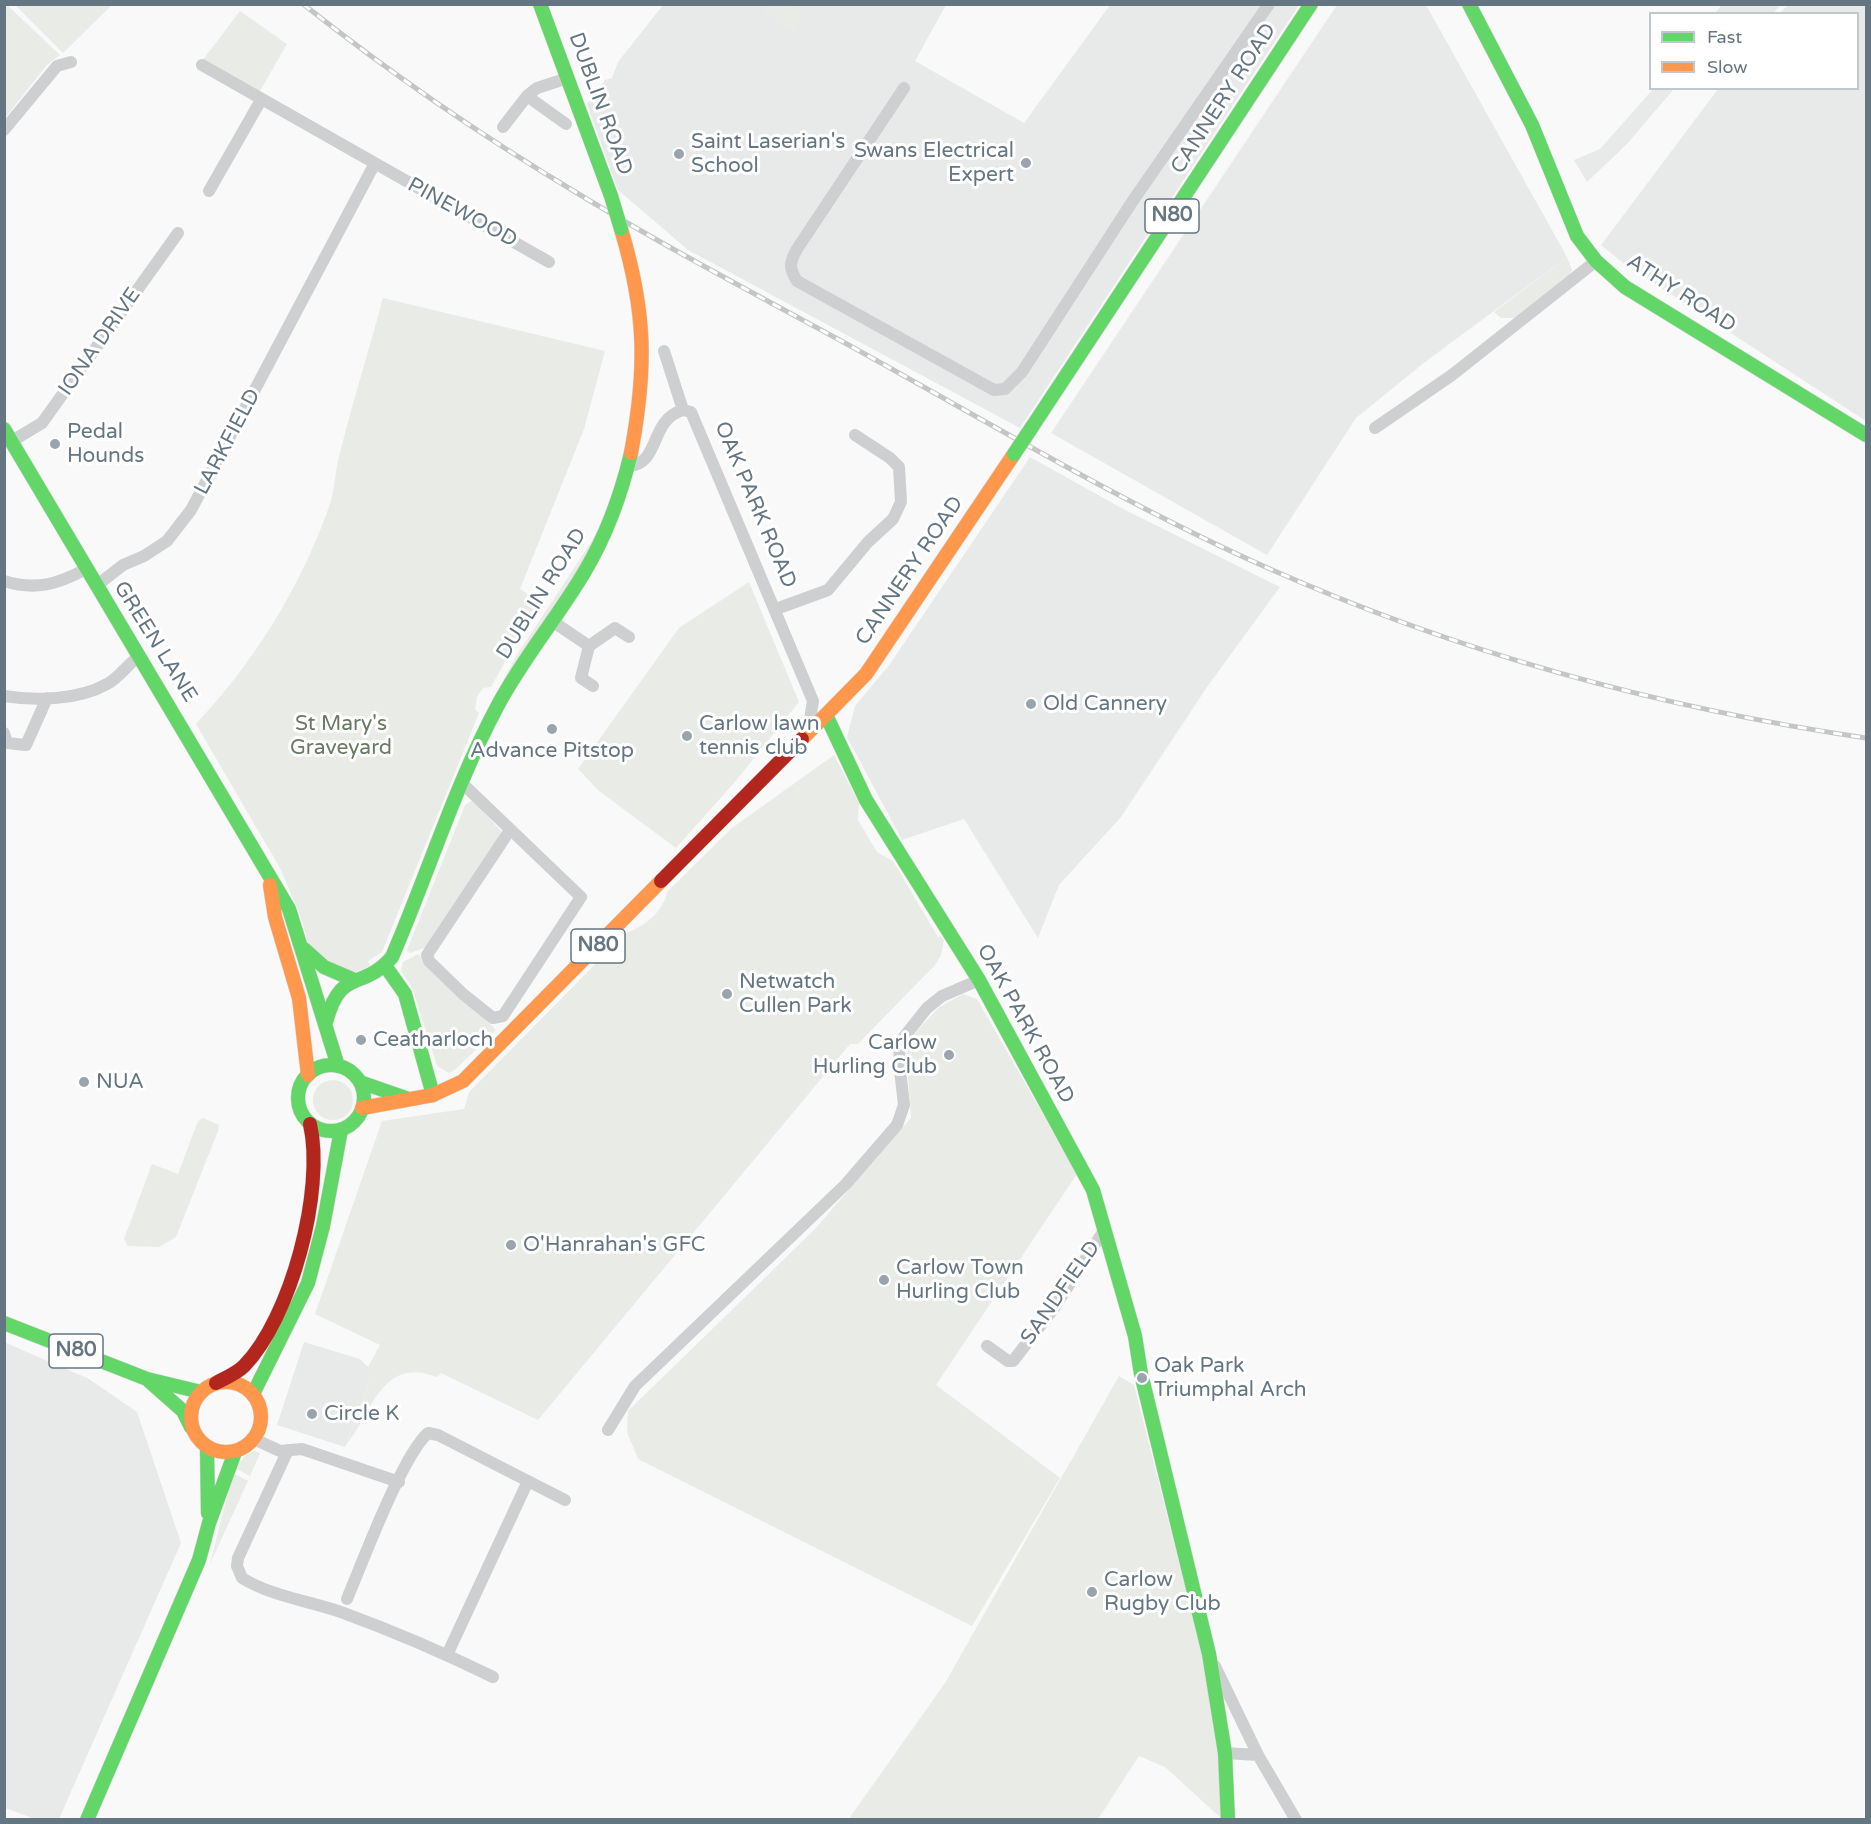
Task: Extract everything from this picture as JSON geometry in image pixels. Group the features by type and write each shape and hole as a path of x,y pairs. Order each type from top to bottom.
{"main road":[{"name":"DUBLIN ROAD","path":"386,967 400,939 497,707 522,663 552,621 601,543 629,466 639,392 642,325 633,269 611,196 540,4"},
{"name":"CANNERY ROAD","path":"831,711 866,674 1311,4"},
{"name":"ATHY ROAD","path":"1469,4 1532,125 1577,236 1596,261 1625,287 1866,435"},
{"name":"GREEN LANE","path":"4,429 259,855 269,878"},
{"name":"N80","path":"362,1108 406,1098 433,1095 463,1081 808,731 831,711"},
{"name":"OAK PARK ROAD","path":"831,711 831,729 866,800 979,980 1093,1190 1134,1336 1142,1378 1209,1654 1225,1753 1228,1820"},
{"path":"193,1431 191,1410 201,1392 242,1368 259,1345 297,1264 314,1163 314,1135 310,1124 300,1111 299,1090 308,1075 327,1065 338,1066 289,909 269,878"},
{"path":"269,878 275,917 299,998 308,1075"},
{"path":"303,949 324,967 349,979"},
{"path":"299,998 349,979 378,973 386,967 405,994 433,1095"},
{"path":"326,1022 329,1003 349,979"},
{"name":"N80","path":"338,1066 354,1074 360,1082 406,1098"},
{"path":"310,1124 330,1132 341,1130 358,1118 364,1099 360,1082"},
{"path":"253,1394 279,1346 308,1283 325,1218 341,1130"},
{"name":"N80","path":"4,1323 147,1379 201,1392"},
{"name":"N80","path":"147,1379 183,1412 193,1431 207,1448"},
{"path":"208,1523 207,1448 225,1453 235,1452 254,1439 261,1421 261,1412 253,1394 236,1383 216,1383"},
{"path":"87,1820 199,1560 208,1523 235,1452"}],"street":[{"path":"904,88 797,249 790,261 789,269 796,281 994,390 1005,389 1022,372 1132,202 1269,4"},
{"path":"4,130 57,66 71,62"},
{"name":"PINEWOOD","path":"202,65 549,262"},
{"path":"503,127 527,96 537,88 568,78"},
{"path":"527,96 566,124"},
{"path":"209,191 261,100"},
{"name":"LARKFIELD","path":"96,586 123,565 144,556 167,541 191,510 375,165"},
{"name":"IONA DRIVE","path":"12,441 42,423 178,233"},
{"path":"1375,428 1452,375 1596,261"},
{"path":"629,466 638,465 648,458 664,419 682,410 664,351"},
{"name":"OAK PARK ROAD","path":"682,410 691,412 699,425 737,523 776,609 813,701"},
{"path":"776,609 828,590 868,542 893,519 901,502 898,467 890,458 855,435"},
{"path":"4,581 27,586 51,585 86,569"},
{"path":"552,621 589,646"},
{"path":"593,686 581,678 589,646 615,628 629,637"},
{"path":"4,696 47,698 108,684 139,656"},
{"path":"4,733 7,743 27,745 47,698"},
{"path":"808,731 813,701 831,711"},
{"path":"464,785 581,897 503,1016 493,1018 463,994 429,961 427,955 510,830"},
{"path":"608,1430 635,1386 846,1184 897,1125 904,1105 899,1061 900,1042 927,1008 942,996 979,980"},
{"name":"SANDFIELD","path":"987,1346 1008,1361 1013,1361 1054,1308 1105,1229"},
{"path":"347,1599 419,1441 428,1433 438,1435 565,1500"},
{"path":"254,1439 280,1451 302,1449 399,1482"},
{"path":"288,1450 238,1558 237,1566 242,1578 258,1586 341,1612 447,1655 493,1677"},
{"path":"447,1655 528,1481"},
{"path":"1209,1654 1258,1755 1296,1820"},
{"path":"1225,1753 1258,1755"}],"shaded area":[{"path":"1722,4 1781,5 1774,12 1716,12"},
{"path":"663,5 946,5 915,61 1024,123 1110,5 1299,5 1020,428 688,250 618,190 587,104 605,80 612,78 618,62"},
{"path":"1337,5 1426,5 1567,257 1425,362 1356,418 1267,555 1051,433"},
{"path":"1788,5 1866,5 1866,421 1623,263 1601,245 1717,90 1859,90 1859,12 1781,12"},
{"path":"1652,90 1673,90 1627,144 1587,182 1574,160 1600,149"},
{"path":"1030,457 1125,510 1280,587 1207,687 1121,817 1059,885 1038,938 964,819 902,840 847,737 855,706 890,664"},
{"path":"4,1342 89,1379 137,1412 181,1543 59,1819 35,1819 5,1808"},
{"path":"304,1342 360,1359 368,1367 371,1375 345,1447 277,1425"}],"green space":[{"path":"6,4 60,55 47,65 5,118"},
{"path":"15,5 112,5 63,53"},
{"path":"764,5 791,5 805,16 792,33 761,9"},
{"path":"240,11 287,44 257,96 202,61"},
{"path":"1567,257 1572,270 1569,276 1516,318 1501,318 1494,312"},
{"name":"St Mary's Graveyard","path":"383,298 605,351 584,429 520,589 539,601 491,687 483,688 477,697 475,709 479,713 382,952 368,961 370,966 356,972 333,968 308,943 301,917 280,868 196,724 238,675 274,622 290,595 317,537 331,500 350,414"},
{"path":"597,533 585,561 501,684 517,655"},
{"name":"Carlow lawn tennis club","path":"749,582 799,702 734,783 676,848 599,791 578,769 679,628"},
{"path":"834,755 859,803 858,820 877,852 893,861 938,937 941,936 944,940 941,955 935,965 858,1044 850,1044 538,1420 441,1373 437,1377 418,1372 403,1374 390,1381 380,1391 345,1447 371,1375 368,1367 380,1345 315,1314 382,1121 464,1109 469,1092 626,933 640,927 657,912 667,892 732,828"},
{"path":"473,800 501,831 500,836 429,946 410,953 407,950 465,805"},
{"path":"418,954 496,1030 449,1073 437,1066 413,990 401,970 403,962"},
{"name":"Carlow Town Hurling Club","path":"963,994 977,999 1077,1174 936,1385 1060,1478 972,1626 638,1459 627,1432 628,1411 815,1229 911,1118 906,1043 938,1008"},
{"path":"333,1080 341,1081 347,1086 352,1092 352,1108 347,1114 341,1119 333,1120 325,1119 319,1114 314,1108 313,1100 314,1092 319,1086 325,1081"},
{"path":"203,1118 219,1125 218,1131 176,1237 159,1247 128,1246 124,1239 152,1164 178,1174 198,1121"},
{"name":"Carlow Rugby Club","path":"1119,1376 1134,1385 1200,1644 1222,1774 1222,1819 1165,1767 1139,1756 1098,1819 848,1820 945,1683"},
{"path":"254,1451 260,1453 250,1476 235,1468 245,1456"},
{"path":"233,1473 248,1481 210,1564"}],"railway":[{"path":"303,4 369,55 437,103 610,213 1055,461 1215,544 1270,569 1414,627 1562,674 1713,711 1866,738"}],"traffic: fast":[{"path":"540,4 611,196"},
{"path":"1032,427 1311,4"},
{"path":"1469,4 1532,125 1577,236 1596,261 1625,287 1866,435"},
{"path":"611,196 621,229"},
{"path":"1014,454 1032,427"},
{"path":"4,429 289,909 338,1066"},
{"path":"326,1022 338,993 346,986 381,968 392,957 468,766 508,688 593,557 623,484 631,453"},
{"path":"826,715 866,800 979,980 1093,1190 1135,1336 1141,1374"},
{"path":"304,949 324,967 352,979"},
{"path":"386,967 405,994 433,1095"},
{"path":"331,1065 344,1068 354,1075 361,1085 364,1098 361,1111 354,1121 344,1128 331,1131 318,1128 308,1121 301,1111 298,1098 301,1085 308,1075 318,1068 331,1065"},
{"path":"360,1082 406,1098"},
{"path":"253,1394 308,1283 323,1226 341,1130"},
{"path":"4,1323 147,1379 201,1392"},
{"path":"149,1381 183,1411 191,1427"},
{"path":"1143,1382 1209,1654 1225,1753 1228,1820"},
{"path":"207,1448 208,1513"},
{"path":"87,1820 199,1560 209,1523 235,1452"}],"traffic: slow":[{"path":"621,229 635,287 641,340 640,394 631,453"},
{"path":"802,739 866,674 1014,454"},
{"path":"362,1108 433,1095 463,1081 661,881"},
{"path":"270,885 275,917 299,998 308,1075"},
{"path":"219,1382 233,1382 246,1387 256,1397 261,1417 256,1437 246,1447 233,1452 219,1452 206,1447 196,1437 191,1424 191,1410 196,1397 206,1387 219,1382"}],"traffic: jam":[{"path":"661,881 802,739"},
{"path":"216,1383 241,1369 261,1345 289,1286 300,1252 313,1183 310,1124"}],"place":[{"name":"Saint Laserian's School","path":"679,154"},
{"name":"Swans Electrical Expert","path":"1026,163"},
{"name":"Pedal Hounds","path":"55,444"},
{"name":"Old Cannery","path":"1031,704"},
{"name":"Advance Pitstop","path":"552,729"},
{"name":"Carlow lawn tennis club","path":"687,736"},
{"name":"Netwatch Cullen Park","path":"727,994"},
{"name":"Ceatharloch","path":"361,1040"},
{"name":"Carlow Hurling Club","path":"949,1055"},
{"name":"NUA","path":"84,1082"},
{"name":"O'Hanrahan's GFC","path":"511,1245"},
{"name":"Carlow Town Hurling Club","path":"884,1280"},
{"name":"Oak Park Triumphal Arch","path":"1142,1378"},
{"name":"Circle K","path":"312,1414"},
{"name":"Carlow Rugby Club","path":"1092,1592"}]}
